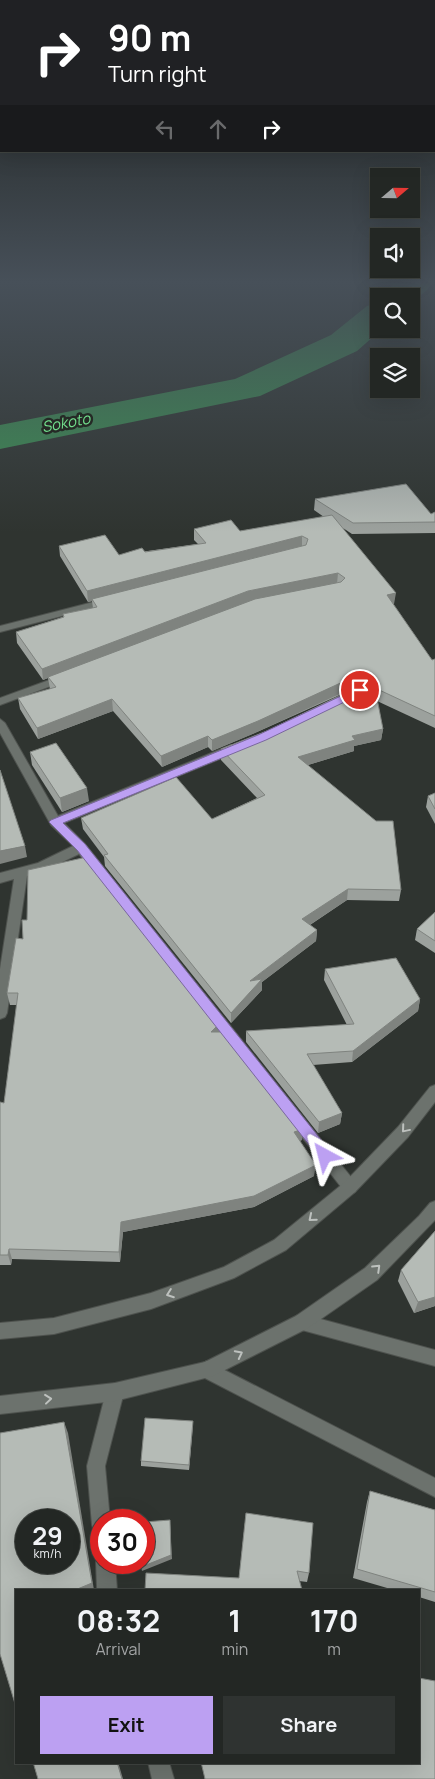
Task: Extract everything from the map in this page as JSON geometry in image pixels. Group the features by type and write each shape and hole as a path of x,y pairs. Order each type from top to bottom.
{"street":[{"path":"0,629 123,598"},
{"path":"0,702 74,674"},
{"path":"0,723 55,822 81,847 350,1187"},
{"path":"55,822 244,745"},
{"path":"0,878 20,874 57,861 81,847"},
{"path":"0,1013 20,874"},
{"path":"0,1331 54,1326 151,1301 228,1273 280,1245 350,1187 403,1132 435,1091"},
{"path":"0,1405 115,1392 207,1370 302,1322 371,1274 425,1221 435,1208"},
{"path":"302,1322 435,1358"},
{"path":"207,1370 435,1488"},
{"path":"100,1509 96,1466 115,1392"},
{"path":"106,1574 107,1589"},
{"path":"159,1764 163,1779"}],"building":[{"path":"406,484 431,514 435,512 435,522 353,523 315,499"},
{"path":"332,515 396,593 387,595 432,660 435,659 435,716 375,688 383,729 352,736 355,740 298,757 376,821 393,821 401,890 348,889 302,919 317,930 250,981 262,979 231,1013 104,855 108,854 81,818 176,777 212,819 265,795 221,749 267,731 366,683 367,676 360,674 212,740 208,736 161,756 112,699 37,728 18,698 56,687 48,677 255,599 341,582 345,578 338,573 248,591 42,669 16,632 64,617 63,614 97,607 92,599 306,545 308,539 302,536 87,591 59,546 105,535 119,555 142,548 145,552 206,543 194,529 231,520 240,531"},
{"path":"56,743 87,788 60,798 30,752"},
{"path":"0,770 25,846 0,851"},
{"path":"435,793 435,809 428,796"},
{"path":"87,857 219,1024 211,1032 226,1032 303,1129 294,1132 316,1165 254,1196 121,1222 119,1252 9,1249 8,1255 0,1255 0,1102 4,1103 18,993 7,993 16,938 23,939 22,920 27,920 28,870"},
{"path":"435,912 435,941 417,929"},
{"path":"396,958 420,999 353,1051 307,1054 342,1113 319,1122 246,1031 354,1024 325,969"},
{"path":"435,1231 435,1297 418,1302 401,1270"},
{"path":"145,1418 193,1421 189,1465 141,1461"},
{"path":"64,1422 79,1509 15,1509 15,1574 80,1574 80,1514 92,1583 77,1589 15,1589 15,1704 0,1654 0,1433"},
{"path":"370,1491 435,1510 435,1592 357,1569"},
{"path":"246,1513 313,1523 309,1573 297,1571 302,1589 145,1589 146,1574 239,1578"},
{"path":"170,1520 171,1555 155,1561 155,1521"},
{"path":"420,1678 435,1681 435,1779 205,1779 201,1764 420,1764"},
{"path":"34,1764 118,1764 122,1779 38,1779"}],"waterway":[{"name":"Sokoto","path":"0,437 246,388 294,366"}],"route":[{"path":"325,1156 81,847 55,822 262,737 360,690"}]}
